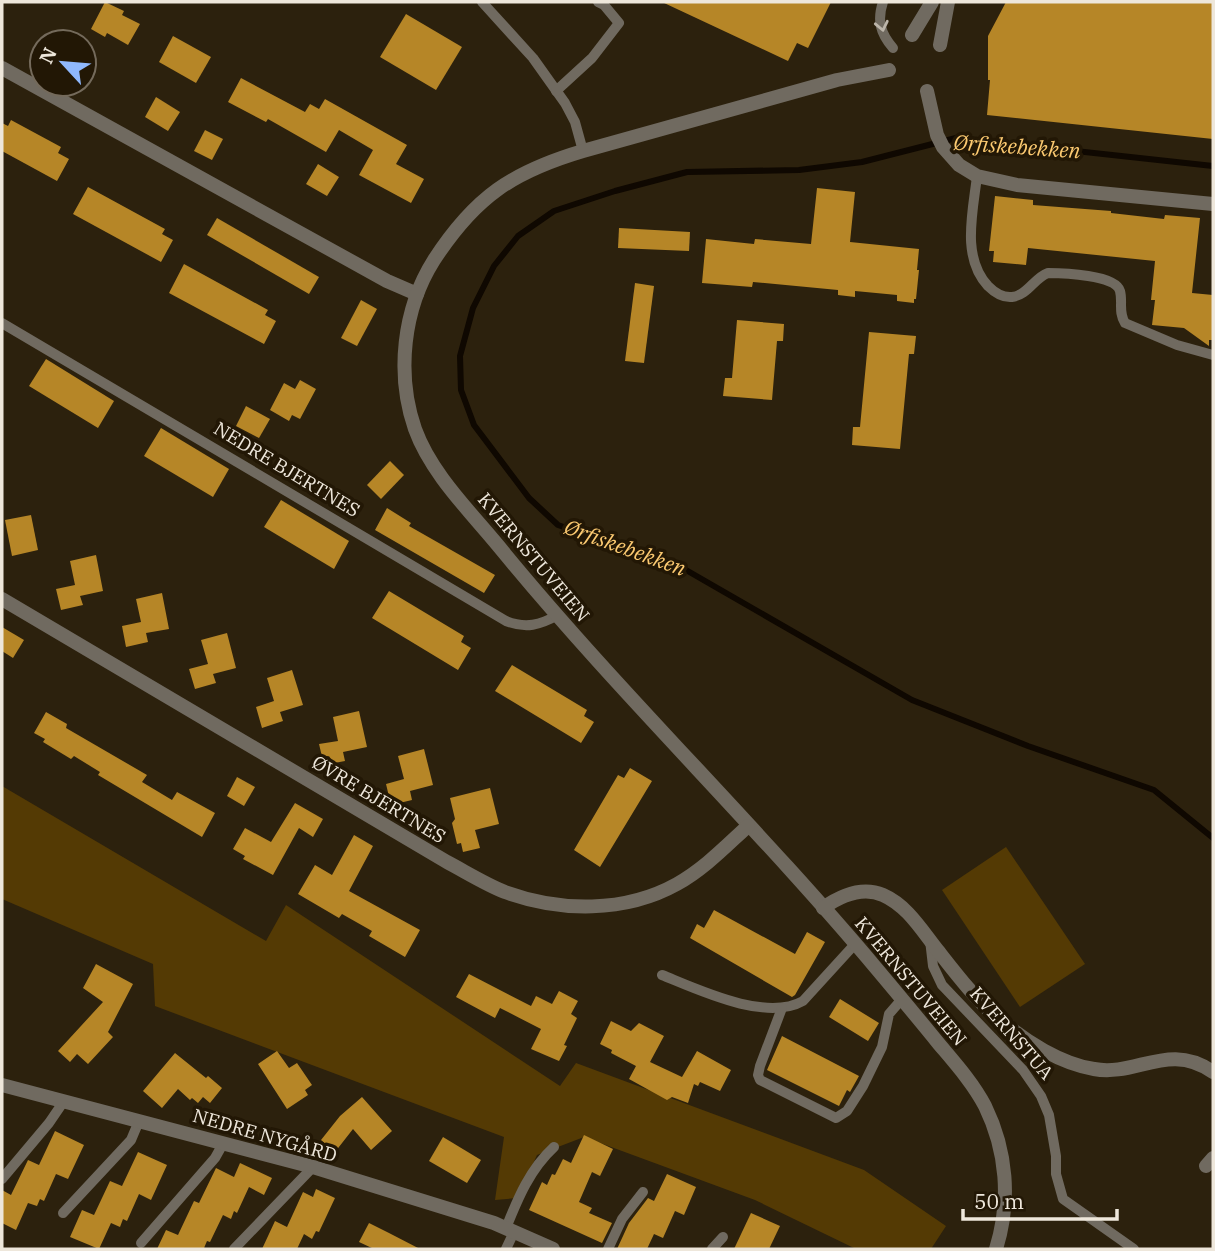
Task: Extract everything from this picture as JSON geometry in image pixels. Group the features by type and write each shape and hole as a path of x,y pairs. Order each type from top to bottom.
{"street":[{"path":"912,35 932,2"},
{"path":"940,45 948,2"},
{"path":"2,68 379,276 417,294"},
{"name":"KVERNSTUVEIEN","path":"889,70 837,80 583,151 534,167 493,190 445,242 431,265 417,294 407,332 404,366 409,406 422,445 457,495 558,615 855,944 972,1084 993,1126 1006,1182 1003,1222 996,1249"},
{"path":"927,92 939,141 959,165 977,176 1017,185 1213,204"},
{"name":"ØVRE BJERTNES","path":"2,599 447,862 481,881 523,898 572,906 600,906 643,899 680,883 748,825"},
{"name":"KVERNSTUA","path":"823,908 838,898 856,893 882,895 909,913 930,940"},
{"path":"930,940 957,976 999,1019 1044,1050 1095,1070 1116,1069 1157,1059 1185,1059 1213,1072"},
{"name":"NEDRE NYGÅRD","path":"2,1085 313,1167 510,1230 554,1249"}],"lane":[{"path":"482,2 533,58 556,91 575,121 583,151"},
{"path":"556,91 593,58 620,23 598,2"},
{"path":"883,2 880,28 893,47"},
{"path":"977,176 971,246 977,271 995,293 1014,297 1048,273 1106,279 1116,283 1120,290 1121,315 1125,323 1177,345 1213,355"},
{"name":"NEDRE BJERTNES","path":"2,323 506,621 531,626 558,615"},
{"name":"KVERNSTUA","path":"930,940 933,966 942,985 1023,1070 1041,1096 1049,1115 1059,1189 1063,1199 1134,1249"},
{"path":"662,975 755,1007 782,1008 803,1001 855,944"},
{"path":"782,1008 760,1066 760,1080 836,1118 847,1111 863,1086 882,1047 889,1014 902,999"},
{"path":"2,1179 64,1101"},
{"path":"63,1213 131,1140 139,1121"},
{"path":"141,1243 215,1158 224,1142"},
{"path":"506,1249 521,1192 538,1162 554,1147"},
{"path":"234,1249 313,1167"},
{"path":"608,1249 622,1219 643,1192"},
{"path":"712,1249 723,1237"}],"shaded area":[{"path":"2,786 266,941 286,905 560,1086 576,1063 864,1170 946,1226 931,1249 856,1249 755,1200 584,1137 537,1155 517,1198 495,1200 504,1137 155,1006 153,964 2,899"},
{"path":"1006,847 1085,964 1020,1007 942,890"}],"building":[{"path":"105,2 124,11 122,15 140,24 128,45 107,33 105,37 98,33 98,28 92,28"},
{"path":"662,2 831,2 808,48 797,43 788,61"},
{"path":"1006,2 1213,2 1213,139 987,115 990,80 988,36"},
{"path":"406,14 462,47 436,90 380,57"},
{"path":"173,36 211,57 196,83 159,62"},
{"path":"241,78 305,112 310,104 319,109 325,99 407,145 396,164 424,179 411,203 359,175 373,150 339,130 326,152 268,119 266,122 228,102"},
{"path":"156,97 180,112 168,131 145,117"},
{"path":"11,120 61,147 58,153 69,159 57,181 2,151 2,123 8,126"},
{"path":"205,130 223,139 212,160 194,151"},
{"path":"318,164 339,177 327,196 306,184"},
{"path":"88,187 165,229 162,234 173,240 161,262 73,214"},
{"path":"817,188 855,192 850,242 919,249 914,303 897,301 897,295 855,291 855,297 838,295 838,290 753,282 752,287 702,283 706,239 754,244 755,239 811,244"},
{"path":"995,196 1033,200 1033,205 1111,211 1164,219 1165,215 1200,218 1192,293 1213,295 1213,340 1209,340 1209,346 1184,328 1152,325 1155,300 1151,300 1155,261 1028,248 1026,265 993,262 994,251 989,251"},
{"path":"217,218 319,277 309,294 207,235"},
{"path":"619,228 690,232 689,251 618,248"},
{"path":"184,264 268,310 265,315 276,321 264,344 169,293"},
{"path":"635,283 654,286 644,363 625,361"},
{"path":"361,300 377,309 357,346 341,338"},
{"path":"737,320 784,324 783,341 777,341 772,400 723,396 725,378 732,378"},
{"path":"869,332 916,336 914,354 909,354 900,449 852,445 853,427 860,427"},
{"path":"46,359 114,401 98,428 29,386"},
{"path":"300,380 316,389 300,419 292,415 289,421 270,410 284,383 295,389"},
{"path":"246,406 270,419 259,438 236,426"},
{"path":"161,428 229,469 213,497 144,456"},
{"path":"390,461 404,475 381,499 367,485"},
{"path":"281,500 349,541 334,569 264,527"},
{"path":"387,508 411,523 409,526 495,575 484,593 375,530"},
{"path":"31,515 38,550 12,556 5,520"},
{"path":"96,555 103,591 80,596 83,605 61,610 56,589 75,585 70,561"},
{"path":"389,591 464,636 461,642 471,648 458,670 372,618"},
{"path":"162,593 169,629 146,633 148,642 126,647 122,626 141,622 136,599"},
{"path":"2,627 24,640 13,658 2,651"},
{"path":"227,633 236,668 213,674 216,683 195,689 189,669 208,664 201,640"},
{"path":"512,665 587,710 584,716 594,722 581,743 495,691"},
{"path":"292,670 303,705 280,712 283,721 262,728 256,707 274,701 267,678"},
{"path":"359,711 367,747 343,752 345,761 324,765 319,744 338,741 333,717"},
{"path":"46,712 67,724 66,728 147,775 142,782 172,800 177,792 215,813 202,837 98,775 100,772 74,756 71,759 43,742 45,739 34,733"},
{"path":"424,749 433,785 410,791 412,800 391,805 386,784 404,779 398,756"},
{"path":"630,768 652,781 600,867 574,850 618,775 624,778"},
{"path":"237,777 255,787 244,806 227,796"},
{"path":"490,788 499,824 475,830 480,848 463,852 461,843 457,844 450,798"},
{"path":"295,803 323,819 313,837 299,828 273,875 243,859 245,856 233,849 245,828 271,842"},
{"path":"354,835 373,846 349,891 420,930 405,957 369,936 372,931 342,914 339,918 298,894 315,865 332,875"},
{"path":"714,910 795,954 807,932 825,942 795,995 792,997 690,938 697,924 704,928"},
{"path":"96,964 133,984 108,1032 113,1037 88,1064 77,1054 70,1062 58,1051 103,1002 83,988"},
{"path":"469,974 531,1006 536,996 552,1004 559,991 578,1001 571,1014 577,1018 559,1061 531,1049 541,1029 500,1008 495,1018 456,997"},
{"path":"840,999 879,1023 868,1041 829,1017"},
{"path":"611,1021 631,1031 639,1023 664,1036 650,1062 682,1077 697,1051 731,1070 720,1091 700,1082 698,1086 694,1084 688,1103 672,1097 667,1100 629,1079 636,1066 600,1044"},
{"path":"782,1036 859,1076 850,1092 847,1090 839,1106 767,1070"},
{"path":"277,1051 289,1068 297,1063 312,1085 305,1090 308,1095 287,1109 258,1064"},
{"path":"175,1053 222,1088 210,1103 203,1097 198,1103 192,1098 190,1100 178,1089 162,1108 143,1091"},
{"path":"362,1097 392,1131 371,1150 353,1129 335,1152 321,1140 340,1116"},
{"path":"55,1131 84,1145 68,1179 56,1174 44,1201 40,1199 37,1206 28,1203 16,1230 2,1223 2,1190 11,1195 28,1160 39,1165"},
{"path":"584,1135 613,1149 600,1176 592,1172 579,1202 592,1208 589,1213 612,1223 602,1243 529,1210 542,1182 547,1185 563,1159 571,1163"},
{"path":"443,1137 481,1160 467,1183 429,1161"},
{"path":"138,1152 167,1165 151,1200 139,1194 127,1221 123,1219 120,1227 111,1223 99,1249 70,1237 82,1210 94,1215 110,1181 122,1186"},
{"path":"240,1163 272,1178 264,1195 249,1187 237,1213 234,1211 231,1219 223,1215 210,1242 207,1241 204,1248 207,1249 157,1249 166,1230 178,1235 194,1201 199,1203 216,1168 234,1177"},
{"path":"667,1174 696,1187 684,1215 675,1211 663,1238 654,1234 647,1249 617,1249 629,1223 648,1198 654,1201"},
{"path":"316,1189 335,1198 319,1232 316,1231 312,1239 304,1234 297,1249 262,1249 275,1221 287,1227 303,1192 313,1197"},
{"path":"751,1213 780,1226 769,1249 734,1249"},
{"path":"369,1223 420,1249 374,1249 359,1242"}],"waterway":[{"name":"Ørfiskebekken","path":"1213,166 956,138 862,162 799,170 687,172 554,211 518,236 494,266 473,308 460,356 461,390 474,425 529,498 558,525 686,570 912,700 1028,746 1154,790 1213,838"}]}
